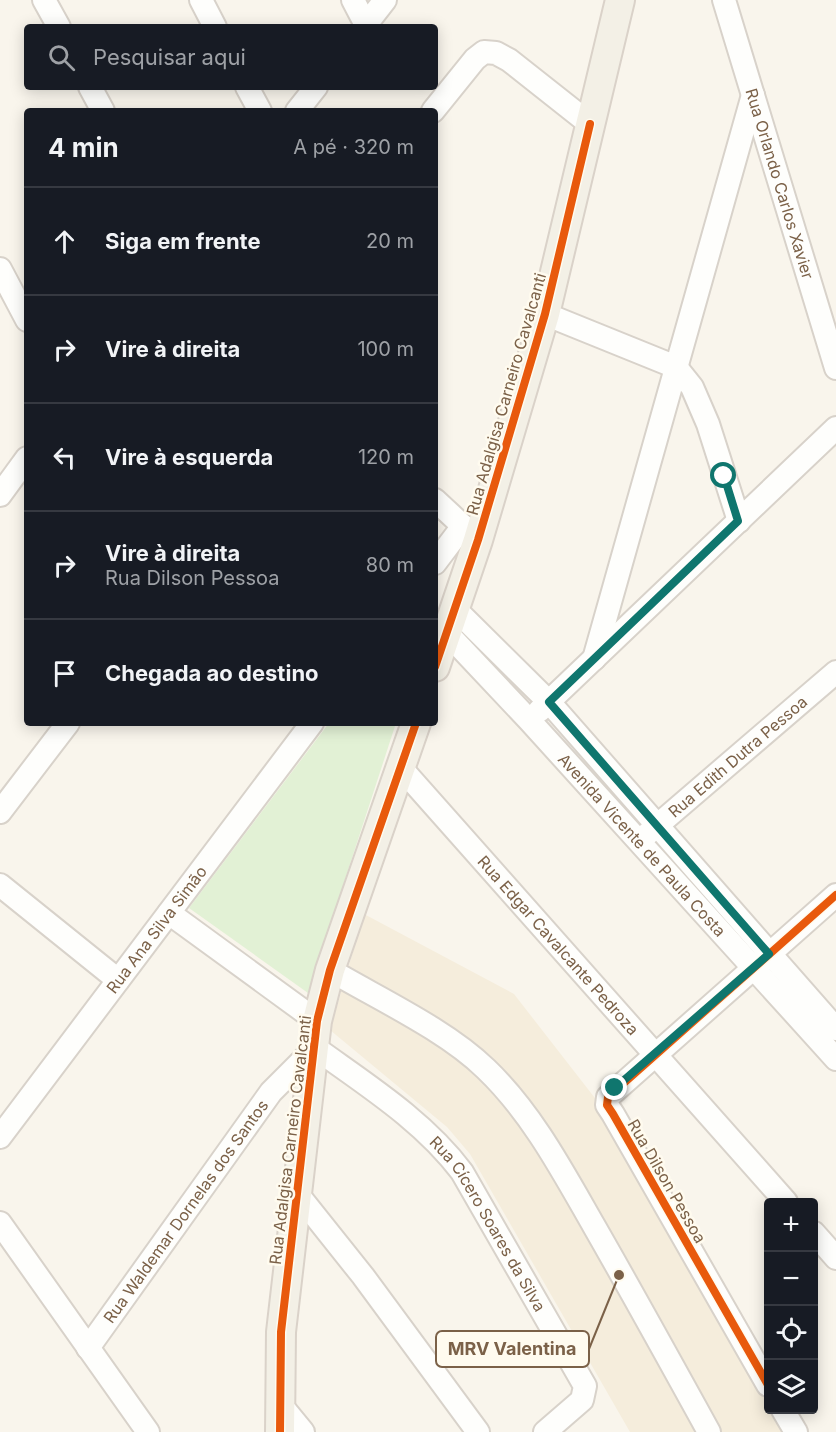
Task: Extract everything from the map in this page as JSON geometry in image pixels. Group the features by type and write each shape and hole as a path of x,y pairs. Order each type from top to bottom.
{"main road":[{"name":"Rua Adalgisa Carneiro Cavalcanti","path":"438,658 451,621 470,533 545,315 620,0"},
{"name":"Rua Adalgisa Carneiro Cavalcanti","path":"280,1432 281,1332 314,1040 330,970 415,726"}],"street":[{"path":"44,0 57,24"},
{"path":"201,0 213,24"},
{"path":"353,0 364,24"},
{"path":"367,24 385,0"},
{"name":"Rua Orlando Carlos Xavier","path":"724,0 836,368"},
{"path":"435,108 467,67 484,52 496,53 509,60 590,124"},
{"path":"92,90 101,108"},
{"path":"249,90 258,108"},
{"path":"299,108 314,90"},
{"path":"594,659 753,96"},
{"path":"0,270 24,314"},
{"path":"545,315 676,367 693,387 738,521"},
{"path":"529,720 836,428"},
{"path":"0,495 24,462"},
{"path":"438,503 470,533 438,560"},
{"name":"Avenida Vicente de Paula Costa","path":"451,621 549,702 648,834"},
{"name":"Avenida Vicente de Paula Costa","path":"451,621 529,720 648,834 762,961 836,1059"},
{"name":"Rua Edith Dutra Pessoa","path":"648,834 836,672"},
{"path":"0,812 66,726"},
{"name":"Rua Ana Silva Simão","path":"0,1137 310,726"},
{"name":"Rua Edgar Cavalcante Pedroza","path":"401,768 782,1198"},
{"path":"0,885 118,980"},
{"name":"Rua Dilson Pessoa","path":"764,1378 608,1105 608,1097 615,1088 836,895"},
{"name":"Rua Cícero Soares da Silva","path":"169,913 314,1040 421,1128 448,1154 462,1172 585,1386 582,1401 545,1432"},
{"name":"Avenida Vicente de Paula Costa","path":"762,961 836,1029"},
{"path":"330,970 443,1036 485,1068 513,1098 547,1146 709,1432"},
{"name":"Rua Waldemar Dornelas dos Santos","path":"88,1348 271,1092 314,1040"},
{"path":"296,1192 363,1276 478,1432"},
{"path":"0,1223 148,1432"},
{"path":"818,1238 836,1258"},
{"path":"280,1404 303,1432"},
{"path":"785,1414 796,1432"}],"shaded area":[{"path":"364,914 514,994 598,1102 764,1389 764,1414 779,1414 790,1432 630,1432 470,1154 447,1127 330,1030"}],"green space":[{"path":"327,726 395,726 308,993 189,908"}],"cycle path":[{"path":"438,658 478,540 545,314 590,124"},
{"path":"280,1432 281,1332 317,1021 330,970 415,726"},
{"path":"764,1378 607,1105 608,1097 836,895"}],"place":[{"name":"MRV Valentina","path":"619,1275"}],"route":[{"path":"615,1088 769,954 549,702 738,521 724,476"}]}
